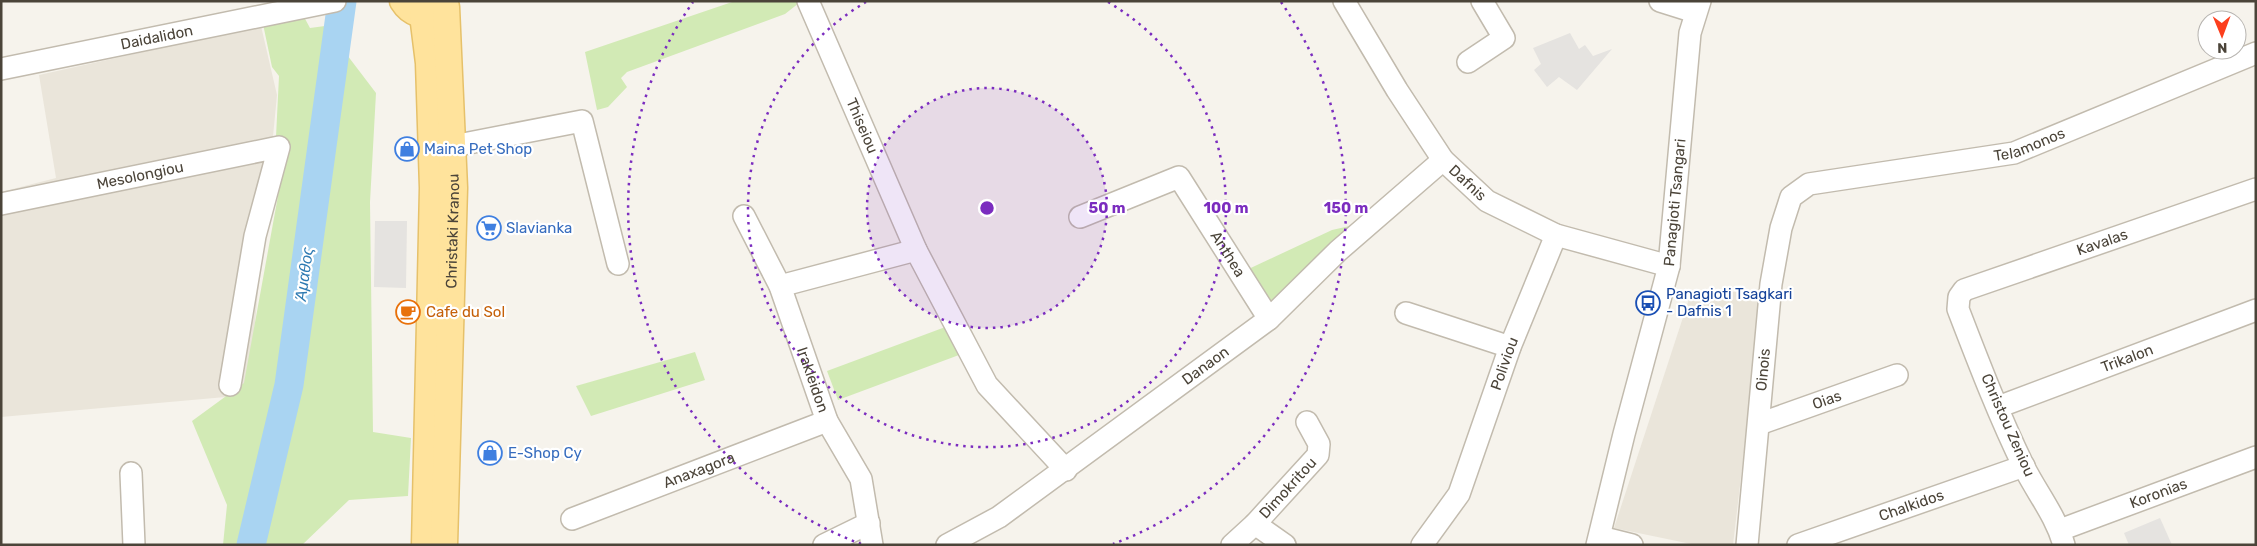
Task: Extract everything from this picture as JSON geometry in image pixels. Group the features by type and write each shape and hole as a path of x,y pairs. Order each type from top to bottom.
{"main road":[{"name":"Christaki Kranou","path":"431,6 453,146 454,188 444,545"},
{"name":"Christaki Kranou","path":"425,545 433,188 429,63 431,6"}],"street":[{"name":"Daidalidon","path":"1,69 335,1"},
{"name":"Thiseiou","path":"808,1 916,250 987,385 1066,470"},
{"name":"Dafnis","path":"1344,1 1397,90 1443,160 1487,201 1556,235 1669,266"},
{"path":"1468,62 1504,38 1482,1"},
{"path":"1660,1 1697,6"},
{"name":"Panagioti Tsangari","path":"1598,541 1624,434 1669,266 1690,33 1697,6"},
{"name":"Telamonos","path":"1791,197 1808,184 2014,153 2256,54"},
{"path":"453,146 582,121 618,264"},
{"name":"Mesolongiou","path":"1,204 279,147 255,236 230,385"},
{"name":"Danaon","path":"946,545 999,517 1066,470 1269,319 1338,251 1443,160"},
{"name":"Anthea","path":"1080,217 1179,177 1269,319"},
{"name":"Kavalas","path":"1957,303 1964,290 2256,190"},
{"name":"Oinois","path":"1747,545 1771,284 1780,228 1791,197"},
{"name":"Irakleidon","path":"744,216 780,286 826,422 861,478 872,545"},
{"name":"Poliviou","path":"1422,545 1458,494 1510,347 1556,235"},
{"path":"780,286 916,250"},
{"name":"Christou Zeniou","path":"1957,303 1960,315 2024,466 2062,537"},
{"name":"Trikalon","path":"1998,407 2256,310"},
{"path":"1406,313 1510,347"},
{"name":"Oias","path":"1759,424 1896,376"},
{"name":"Anaxagora","path":"572,519 826,422"},
{"name":"Dimokritou","path":"1232,545 1256,524 1318,455 1318,444 1307,422"},
{"name":"Koronias","path":"2062,537 2256,457"},
{"name":"Chalkidos","path":"1798,545 2024,466"},
{"path":"131,473 134,545"},
{"path":"824,545 869,523"},
{"path":"1256,524 1285,545"},
{"path":"1598,541 1632,545"}],"shaded area":[{"path":"261,26 277,95 248,395 1,417 1,192 56,178 39,75"},
{"path":"1570,33 1579,49 1585,45 1593,56 1612,49 1577,90 1559,77 1547,87 1534,70 1541,64 1533,48"},
{"path":"375,221 407,221 406,288 374,287"},
{"path":"1763,289 1733,545 1696,545 1614,528 1690,296"},
{"path":"2160,518 2172,545 2129,545 2124,533"}],"green space":[{"path":"735,1 798,1 799,3 785,14 627,72 621,78 627,87 608,107 597,110 585,52"},
{"path":"303,15 310,28 325,26 376,93 370,202 373,432 411,438 408,496 349,500 302,545 223,545 227,505 192,421 244,383 288,141 276,137 279,76 272,67 263,24"},
{"path":"1372,221 1269,319 1240,273 1332,230"},
{"path":"948,326 959,355 838,400 827,371"},
{"path":"695,352 705,380 591,416 576,386"}],"waterway":[{"name":"Άμαθος","path":"251,545 289,385 342,1"}],"place":[{"name":"Maina Pet Shop","path":"407,149"},
{"name":"Slavianka","path":"489,228"},
{"name":"Panagioti Tsagkari - Dafnis 1","path":"1648,303"},
{"name":"Cafe du Sol","path":"408,312"},
{"name":"E-Shop Cy","path":"490,453"}]}
